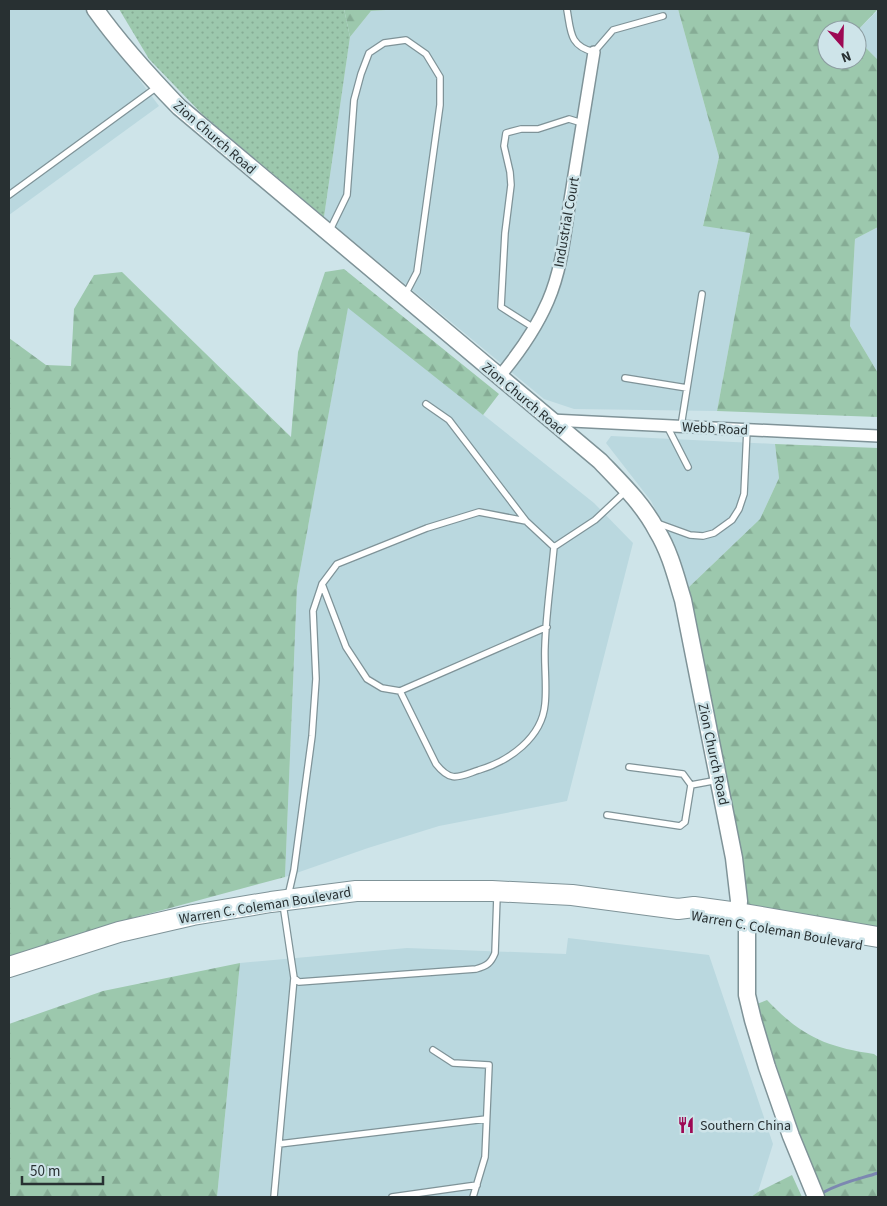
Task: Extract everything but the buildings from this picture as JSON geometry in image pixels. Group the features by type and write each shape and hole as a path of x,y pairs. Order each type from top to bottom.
{"highway":[{"name":"Warren C. Coleman Boulevard","path":"9,967 119,932 193,916 285,900 356,891 392,890 497,891 572,895 678,909 694,907 742,920 878,948"},
{"name":"Warren C. Coleman Boulevard","path":"742,920 878,937"}],"street":[{"name":"Zion Church Road","path":"95,9 121,43 182,109 600,461 628,490 652,521 670,559 683,600 720,779 734,858 742,920 747,995 753,1020 790,1136 816,1197"},
{"name":"Industrial Court","path":"499,377 521,351 549,299 556,277 564,240 594,52"},
{"name":"Webb Road","path":"551,420 878,436"}],"lane":[{"path":"567,10 571,35 582,49 594,52 613,30 663,16"},
{"path":"329,233 347,195 354,100 369,53 384,43 406,40 426,54 440,78 440,105 428,204 417,272 404,297"},
{"path":"9,195 159,86"},
{"path":"534,328 501,307 505,233 511,185 504,146 506,133 521,129 538,129 569,119 582,123"},
{"path":"681,426 702,294"},
{"path":"625,378 687,388"},
{"path":"426,404 450,420 526,521 554,547"},
{"path":"667,426 688,467"},
{"path":"652,521 690,536 703,536 714,533 732,520 739,509 744,494 747,429"},
{"path":"554,547 595,520 628,490"},
{"path":"274,1197 294,978 285,900 294,870 312,736 316,679 313,610 322,584 337,564 427,528 479,512 526,521"},
{"path":"400,691 436,764 444,774 454,778 488,767 525,746 540,724 545,705 546,627 554,547"},
{"path":"322,584 346,647 367,678 382,688 400,691 546,627"},
{"path":"607,815 680,826 685,822 691,785 683,774 629,767"},
{"path":"691,785 720,779"},
{"path":"294,978 299,982 476,969 487,966 492,962 495,953 497,891"},
{"path":"433,1050 453,1063 489,1065 485,1158 473,1197"},
{"path":"279,1144 486,1119"},
{"path":"392,1197 477,1185"}],"shaded area":[{"path":"9,9 87,9 159,106 9,215"},
{"path":"401,9 678,9 719,157 703,225 750,233 717,411 574,409 544,399 324,217 350,37 371,11"},
{"path":"878,10 878,60 867,49 867,21"},
{"path":"878,227 878,373 850,326 855,239"},
{"path":"348,307 594,503 633,543 567,801 439,826 285,877 297,587"},
{"path":"611,436 775,444 779,478 760,519 689,587 678,554 651,501 606,443"},
{"path":"568,938 709,955 773,1144 758,1192 751,1197 217,1197 240,963 407,948 566,954"}],"green space":[{"path":"119,9 344,9 350,37 324,217 202,114 149,59"},
{"path":"344,9 401,9 371,11 350,37"},
{"path":"678,9 878,9 867,21 817,20 817,70 867,70 867,49 878,60 878,227 855,239 850,326 878,373 878,417 717,411 750,233 703,226 719,157"},
{"path":"344,269 499,394 483,415 348,308 297,587 285,877 122,921 9,962 9,338 46,365 71,366 74,309 94,275 122,272 291,437 298,352 325,272"},
{"path":"775,444 878,448 878,928 744,907 746,891 689,587 760,519 779,478"},
{"path":"240,963 217,1197 9,1197 9,1024 103,991"},
{"path":"767,1000 791,1023 815,1038 842,1048 874,1054 878,1057 878,1197 824,1197 794,1123 757,1004"},
{"path":"792,1175 802,1197 751,1197 758,1192"}],"waterway":[{"path":"824,1192 844,1183 878,1173"}],"place":[{"name":"Southern China","path":"686,1125"}]}
